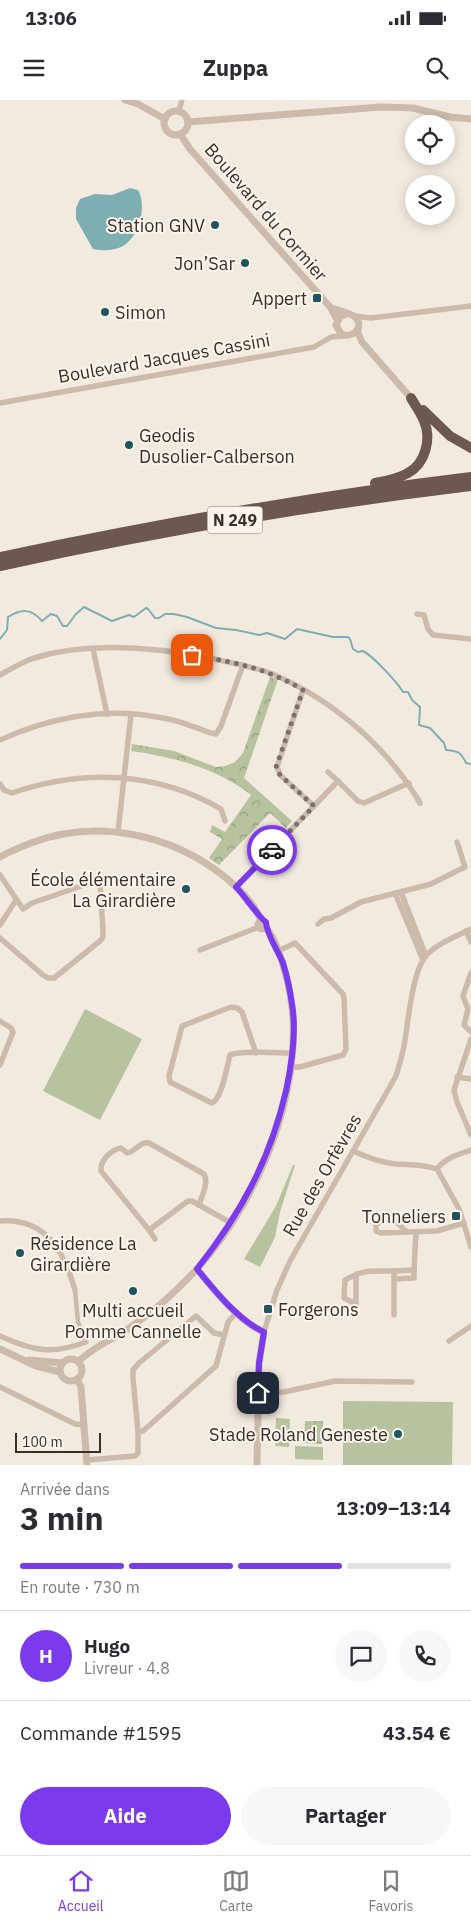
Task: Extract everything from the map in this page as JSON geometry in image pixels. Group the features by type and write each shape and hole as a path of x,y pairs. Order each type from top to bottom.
{"highway":[{"path":"411,398 450,436 471,448"},
{"name":"N 249","path":"327,496 334,491 385,482 401,477 415,468 424,456 427,439 424,422 411,398"},
{"name":"N 249","path":"0,557 173,522 327,496 471,477"},
{"name":"N 249","path":"0,566 228,521 361,500 471,486"}],"street":[{"path":"125,100 138,104 165,119"},
{"path":"178,111 182,100"},
{"path":"188,122 380,107 413,108 450,118 471,119"},
{"path":"178,111 185,115 188,122 186,129 180,134 174,135 168,132 165,126 165,119 171,113 178,111"},
{"name":"Boulevard du Cormier","path":"180,134 190,149 331,308 337,324"},
{"path":"331,338 337,324 350,315 371,318 471,306"},
{"name":"Boulevard du Cormier","path":"331,308 350,315"},
{"path":"350,315 357,319 362,342 411,398"},
{"path":"347,336 371,318"},
{"path":"337,324 338,331 362,342"},
{"name":"Boulevard Jacques Cassini","path":"0,403 314,346 331,338 347,336"},
{"path":"417,614 424,616 428,629 433,635 471,639"},
{"path":"93,649 107,714"},
{"path":"0,675 32,658 70,650 93,649 173,652 243,665 275,675 341,714 381,750 409,783 420,803"},
{"path":"0,740 30,727 49,722 86,715 107,714 156,716 216,734 221,726 243,665"},
{"path":"303,690 276,767 280,775 314,806"},
{"path":"118,832 131,714"},
{"path":"328,772 358,801 364,803 409,783"},
{"path":"0,784 4,790 12,793 70,778 94,776 124,778 162,784 208,801 221,809 224,822"},
{"path":"236,887 338,781"},
{"path":"0,857 33,843 75,832 118,832 162,841 182,850 206,864 236,887 250,902 278,951 288,982 292,1004 294,1022 291,1067 284,1102 268,1152 256,1180 231,1223 197,1269 164,1301 148,1315 93,1350 78,1362"},
{"path":"318,924 324,919 332,918 361,902 431,884 465,868 457,842"},
{"path":"0,875 23,909 32,903 50,896 96,881 100,882 103,937 54,978 48,978 43,975 0,938"},
{"path":"398,892 424,958 438,947 469,930 471,942"},
{"path":"0,924 16,900"},
{"path":"200,950 262,925"},
{"path":"278,951 295,943 343,994 344,998 346,1049 343,1054 291,1067"},
{"name":"Rue des Orfèvres","path":"257,1465 259,1363 264,1332 277,1290 290,1261 396,1076 404,1049 416,982 424,958"},
{"path":"471,973 463,996 468,1009 464,1024 471,1032"},
{"path":"256,1053 242,1012 231,1007 182,1026 169,1076 170,1082 212,1103 216,1101 219,1095 230,1055 234,1053 256,1053 292,1053"},
{"path":"0,1021 11,1028 13,1032 0,1065"},
{"path":"471,1039 454,1090 471,1135"},
{"path":"457,1077 471,1079"},
{"path":"155,1239 101,1171 100,1166 115,1149 120,1148 127,1154 140,1144 150,1143 204,1174 206,1179 205,1186 199,1205"},
{"path":"437,1170 441,1164 453,1156 471,1150"},
{"path":"353,1151 382,1161 417,1164 437,1170 467,1225 471,1247"},
{"path":"149,1230 188,1201 231,1223"},
{"path":"406,1231 393,1220 380,1221 376,1225 376,1231 381,1233 437,1231 467,1225"},
{"path":"0,1221 20,1222 34,1226 45,1233 57,1246 75,1290 78,1322 93,1350"},
{"path":"394,1279 414,1278 416,1232"},
{"path":"197,1269 236,1313 253,1327 264,1332"},
{"path":"356,1274 356,1304 344,1298 345,1280 356,1274 362,1271 414,1270"},
{"path":"394,1271 394,1315"},
{"path":"138,1432 143,1431 216,1366 228,1322 236,1313"},
{"path":"77,1379 81,1387 87,1462 135,1456 138,1453 138,1432 132,1378 133,1370 196,1316 214,1333 224,1335"},
{"path":"449,1341 471,1326"},
{"path":"0,1336 35,1350 55,1351 72,1347 86,1340"},
{"path":"0,1349 36,1366 60,1372 67,1380 77,1379"},
{"path":"24,1360 63,1363 71,1360 78,1362"},
{"path":"77,1379 82,1371 78,1362"},
{"path":"60,1372 63,1363"},
{"path":"258,1393 284,1392 335,1381 412,1382"},
{"path":"0,1387 75,1424 84,1425"}],"green space":[{"path":"270,677 278,679 244,778 292,821 286,828 270,813 219,865 209,858 222,839 210,832 212,825 225,832 251,795 224,778 194,765 131,751 132,744 174,751 216,767 235,762 243,753"},
{"path":"85,1009 142,1039 100,1120 43,1091"},
{"path":"293,1165 295,1165 280,1212 275,1237 260,1267 244,1259 276,1206"},
{"name":"Stade Roland Geneste","path":"343,1401 453,1402 452,1465 343,1465"},
{"path":"276,1418 290,1419 289,1447 275,1446"},
{"path":"305,1421 323,1421 322,1444 304,1443"},
{"path":"295,1446 323,1447 323,1460 295,1459"}],"water":[{"path":"130,188 138,190 142,204 138,228 134,235 120,248 108,250 93,249 76,219 76,208 80,199 95,194 112,195"}],"waterway":[{"path":"0,639 7,630 8,617 17,612 30,612 42,621 51,614 57,616 63,626 67,626 84,607 112,621 129,615 134,617 146,608 155,618 165,614 174,614 216,628 259,635 267,633 285,639 297,629 333,637 348,637 353,649 358,652 363,651 373,658 403,692 408,692 412,700 420,707 419,725 430,728 444,743 446,750 459,753 466,763 471,764"}],"way so far":[{"path":"192,655 266,671 303,690 276,767 280,775 314,806 272,850"}],"place":[{"name":"Station GNV","path":"215,225"},
{"name":"Jon’Sar","path":"245,263"},
{"name":"Appert","path":"317,298"},
{"name":"Simon","path":"105,312"},
{"name":"Geodis Dusolier-Calberson","path":"129,445"},
{"name":"École élémentaire La Girardière","path":"186,889"},
{"name":"Tonneliers","path":"456,1216"},
{"name":"Résidence La Girardière","path":"20,1253"},
{"name":"Multi accueil Pomme Cannelle","path":"133,1291"},
{"name":"Forgerons","path":"268,1309"},
{"name":"Stade Roland Geneste","path":"398,1434"}],"route":[{"path":"258,1393 259,1363 264,1332 253,1327 236,1313 197,1269 231,1223 256,1180 276,1129 291,1067 294,1022 288,982 283,964 274,940 265,927 266,922 261,921 250,902 236,887 272,850"}]}
